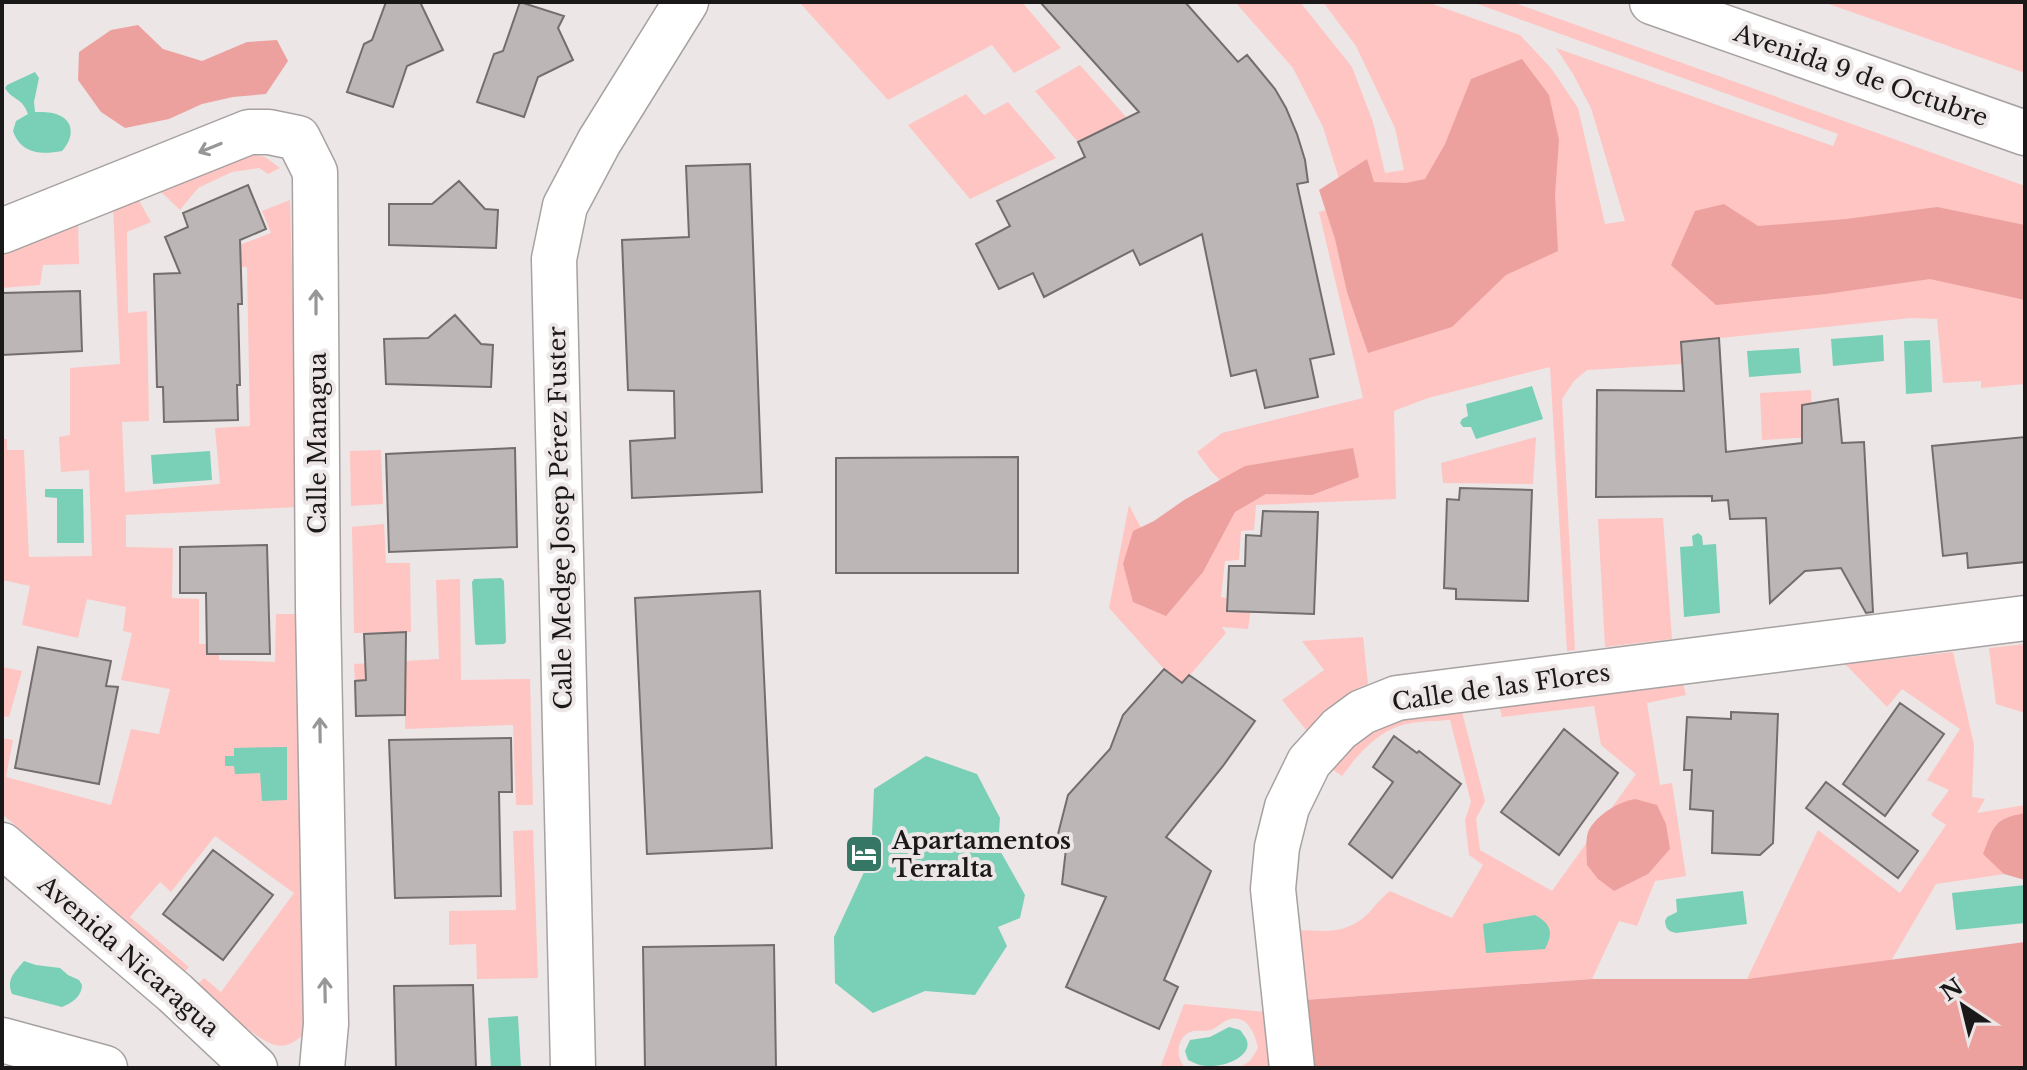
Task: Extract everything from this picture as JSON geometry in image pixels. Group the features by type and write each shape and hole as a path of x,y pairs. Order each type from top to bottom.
{"street":[{"name":"Calle Medge Josep Pérez Fuster","path":"573,1068 554,259 565,206 599,142 686,2"},
{"name":"Avenida 9 de Octubre","path":"1652,2 2025,133"},
{"name":"Calle Managua","path":"2,231 249,132 269,132 298,138 315,172 318,607 326,1024 322,1068"},
{"name":"Calle de las Flores","path":"1292,1068 1273,889 1277,847 1287,807 1309,762 1339,729 1362,712 1397,698 2025,618"},
{"name":"Avenida Nicaragua","path":"2,845 175,993 255,1068"},
{"path":"2,1040 105,1068"}],"shaded area":[{"path":"799,2 1022,2 1061,48 1014,73 992,45 888,100"},
{"path":"1235,2 1300,2 1352,67 1373,122 1385,173 1404,170 1395,128 1356,46 1323,2 1427,2 1520,35 1551,68 1578,108 1605,224 1625,221 1591,108 1556,48 1833,146 1838,134 1472,2 1512,2 2025,186 2025,384 1981,388 1981,381 1943,383 1937,319 1911,318 1682,342 1682,364 1587,370 1574,381 1562,399 1575,650 1567,651 1550,367 1428,398 1394,411 1396,499 1256,505 1254,530 1241,531 1239,560 1225,561 1221,597 1252,602 1248,629 1222,627 1226,633 1183,683 1164,669 1109,608 1129,505 1144,534 1225,485 1197,452 1222,433 1363,398 1319,212 1347,204 1323,127 1293,68"},
{"path":"1823,2 2025,2 2025,73"},
{"path":"138,25 163,49 202,61 247,42 277,40 288,61 266,94 202,104 169,119 125,128 101,112 78,80 79,52 111,30"},
{"path":"1522,59 1549,95 1559,140 1555,195 1558,251 1506,275 1452,327 1368,353 1347,292 1335,239 1319,190 1367,159 1374,182 1406,183 1425,179 1445,144 1471,79"},
{"path":"1080,65 1127,118 1078,142 1035,91"},
{"path":"35,72 39,78 35,112 62,117 67,120 71,130 62,151 33,151 21,144 13,131 16,121 28,114 5,88"},
{"path":"966,94 984,115 1008,102 1056,158 970,199 908,125"},
{"path":"248,154 265,157 280,168 268,174 259,168 232,172 198,188 180,210 157,188"},
{"path":"137,197 151,222 127,232 128,313 147,311 149,421 122,422 125,492 220,484 215,428 250,426 247,267 227,267 226,250 271,233 262,211 290,200 299,507 126,515 126,547 173,548 172,598 199,599 199,644 219,644 219,660 275,662 276,614 302,614 308,918 304,1034 283,1046 256,1035 198,984 204,978 221,992 294,893 215,836 171,892 160,882 130,917 189,967 184,972 2,814 2,738 13,740 6,777 111,805 131,729 159,734 170,689 121,680 132,633 123,631 126,607 87,599 78,638 22,625 30,586 2,580 2,439 7,439 7,450 24,450 29,557 92,556 89,470 61,472 59,437 70,435 70,368 120,364 113,206"},
{"path":"1724,204 1758,226 1937,207 2025,225 2025,300 1930,279 1716,305 1671,265 1695,211"},
{"path":"78,222 79,264 43,265 40,285 2,288 2,255"},
{"path":"1883,335 1884,361 1833,366 1831,339"},
{"path":"1930,340 1932,392 1906,394 1904,341"},
{"path":"1799,348 1801,373 1749,377 1747,351"},
{"path":"1532,386 1543,419 1476,439 1471,427 1463,427 1460,423 1468,416 1466,404"},
{"path":"1811,390 1813,437 1762,440 1760,393"},
{"path":"1536,437 1533,484 1443,483 1441,463"},
{"path":"1353,448 1359,477 1312,495 1266,494 1235,512 1203,572 1166,616 1133,602 1123,564 1133,531 1245,466"},
{"path":"381,450 383,504 351,506 350,451"},
{"path":"210,451 212,480 153,484 151,455"},
{"path":"45,489 83,489 84,543 57,543 57,498 45,497"},
{"path":"1663,518 1672,639 1605,647 1598,519"},
{"path":"384,524 386,563 410,563 411,632 354,633 352,527"},
{"path":"1698,533 1702,536 1703,545 1716,544 1720,613 1684,617 1680,547 1693,546 1692,536"},
{"path":"501,578 504,581 506,642 476,645 472,582 474,579"},
{"path":"460,579 461,680 530,679 533,805 516,805 513,725 405,729 405,680 355,681 354,664 439,659 436,580"},
{"path":"1363,637 1368,684 1343,698 1307,731 1282,700 1324,670 1302,641"},
{"path":"2025,644 2025,713 1996,704 1989,648"},
{"path":"1953,652 1974,745 1972,797 1985,799 1977,813 2025,805 2025,871 1936,884 1891,961 1747,979 1818,830 1900,893 1946,825 1931,815 1949,790 1927,780 1960,729 1902,689 1887,707 1845,664"},
{"path":"2,667 22,671 9,717 2,716"},
{"path":"1683,683 1686,695 1647,703 1660,785 1672,783 1686,876 1655,881 1637,926 1619,921 1592,979 1305,1000 1300,930 1332,930 1355,924 1390,891 1452,918 1483,865 1469,855 1465,820 1471,802 1450,720 1396,727 1362,751 1342,776 1332,769 1358,740 1391,720 1461,708 1485,801 1476,819 1480,850 1552,891 1636,774 1601,745 1594,706 1502,717 1499,704"},
{"path":"287,747 287,800 262,801 260,773 235,774 234,766 225,766 225,756 234,756 234,748"},
{"path":"926,756 977,774 1000,818 998,847 1025,895 1020,918 998,927 1007,946 975,995 925,991 873,1013 835,983 834,937 871,857 874,789"},
{"path":"1635,799 1657,805 1666,824 1670,849 1648,874 1614,891 1598,879 1587,865 1587,836 1602,815 1615,806"},
{"path":"2025,813 2025,880 2004,874 1983,854 1996,825 2006,818"},
{"path":"533,830 538,978 477,979 476,944 449,945 449,911 516,910 513,831"},
{"path":"2025,885 2025,923 1956,930 1952,893"},
{"path":"1743,891 1747,924 1676,933 1667,928 1667,917 1677,912 1676,899"},
{"path":"1535,915 1549,929 1545,949 1486,953 1483,924"},
{"path":"2025,942 2025,1068 1313,1068 1305,1000 1592,979 1747,979"},
{"path":"24,961 60,968 79,980 82,985 80,993 62,1007 12,994 11,980"},
{"path":"1184,1004 1265,1012 1271,1068 1239,1068 1250,1061 1258,1048 1250,1027 1236,1019 1210,1030 1187,1034 1179,1047 1185,1068 1160,1068"},
{"path":"518,1016 521,1068 491,1068 488,1018"},
{"path":"1229,1027 1240,1030 1247,1040 1245,1052 1240,1057 1213,1066 1188,1060 1185,1051 1190,1040 1210,1037"}],"building":[{"path":"386,2 420,2 443,50 407,66 393,107 347,92 364,44 372,40"},
{"path":"520,2 564,16 558,28 573,60 538,77 524,117 477,102 494,54 503,51"},
{"path":"1040,2 1185,2 1238,62 1247,55 1275,89 1297,134 1305,160 1308,182 1297,184 1334,354 1310,359 1318,397 1265,408 1256,370 1231,376 1202,234 1140,265 1133,250 1044,297 1033,273 999,289 976,244 1010,226 997,201 1085,157 1078,142 1139,112"},
{"path":"750,164 762,492 632,498 630,441 675,438 674,391 628,390 622,240 689,237 686,166"},
{"path":"459,181 485,209 498,210 496,248 389,245 389,204 432,204"},
{"path":"248,185 266,229 240,240 242,304 238,304 238,420 164,422 163,387 157,387 154,274 180,273 165,237 188,227 183,213"},
{"path":"80,291 82,351 2,355 2,293"},
{"path":"455,315 481,344 493,345 491,387 386,384 384,339 428,338"},
{"path":"1719,338 1726,452 1802,443 1802,405 1838,399 1842,443 1864,442 1873,612 1866,613 1841,568 1805,571 1770,603 1766,518 1730,519 1728,500 1712,501 1712,496 1596,497 1597,390 1684,391 1681,342"},
{"path":"2025,437 2025,562 1968,568 1967,553 1943,556 1932,446"},
{"path":"515,448 517,547 389,552 386,454"},
{"path":"1018,457 1018,573 836,573 836,458"},
{"path":"1460,488 1532,490 1528,601 1456,599 1456,589 1444,588 1447,499 1459,500"},
{"path":"1263,511 1318,512 1314,614 1227,611 1229,566 1245,566 1246,535 1261,536"},
{"path":"267,545 270,654 207,654 206,593 180,593 180,547"},
{"path":"760,591 772,848 647,854 635,598"},
{"path":"406,632 405,715 356,716 355,681 366,680 364,634"},
{"path":"38,647 111,661 106,686 118,687 99,784 15,768"},
{"path":"1164,669 1182,683 1189,675 1255,721 1166,837 1211,871 1164,980 1178,987 1159,1029 1066,987 1106,897 1062,884 1067,840 1057,838 1068,795 1110,749 1123,715"},
{"path":"1900,703 1944,734 1885,816 1843,784"},
{"path":"1731,712 1778,714 1773,843 1760,855 1712,853 1713,811 1690,809 1692,770 1684,770 1687,717 1731,719"},
{"path":"1564,729 1618,773 1559,855 1501,812"},
{"path":"1394,736 1461,784 1392,878 1349,844 1393,782 1373,767"},
{"path":"511,738 512,792 499,792 501,896 395,898 389,740"},
{"path":"1826,782 1918,851 1898,878 1806,808"},
{"path":"213,850 273,895 223,960 163,914"},
{"path":"774,945 776,1068 645,1068 643,947"},
{"path":"473,985 476,1068 396,1068 394,986"}],"place":[{"name":"Apartamentos Terralta","path":"864,854"}]}
